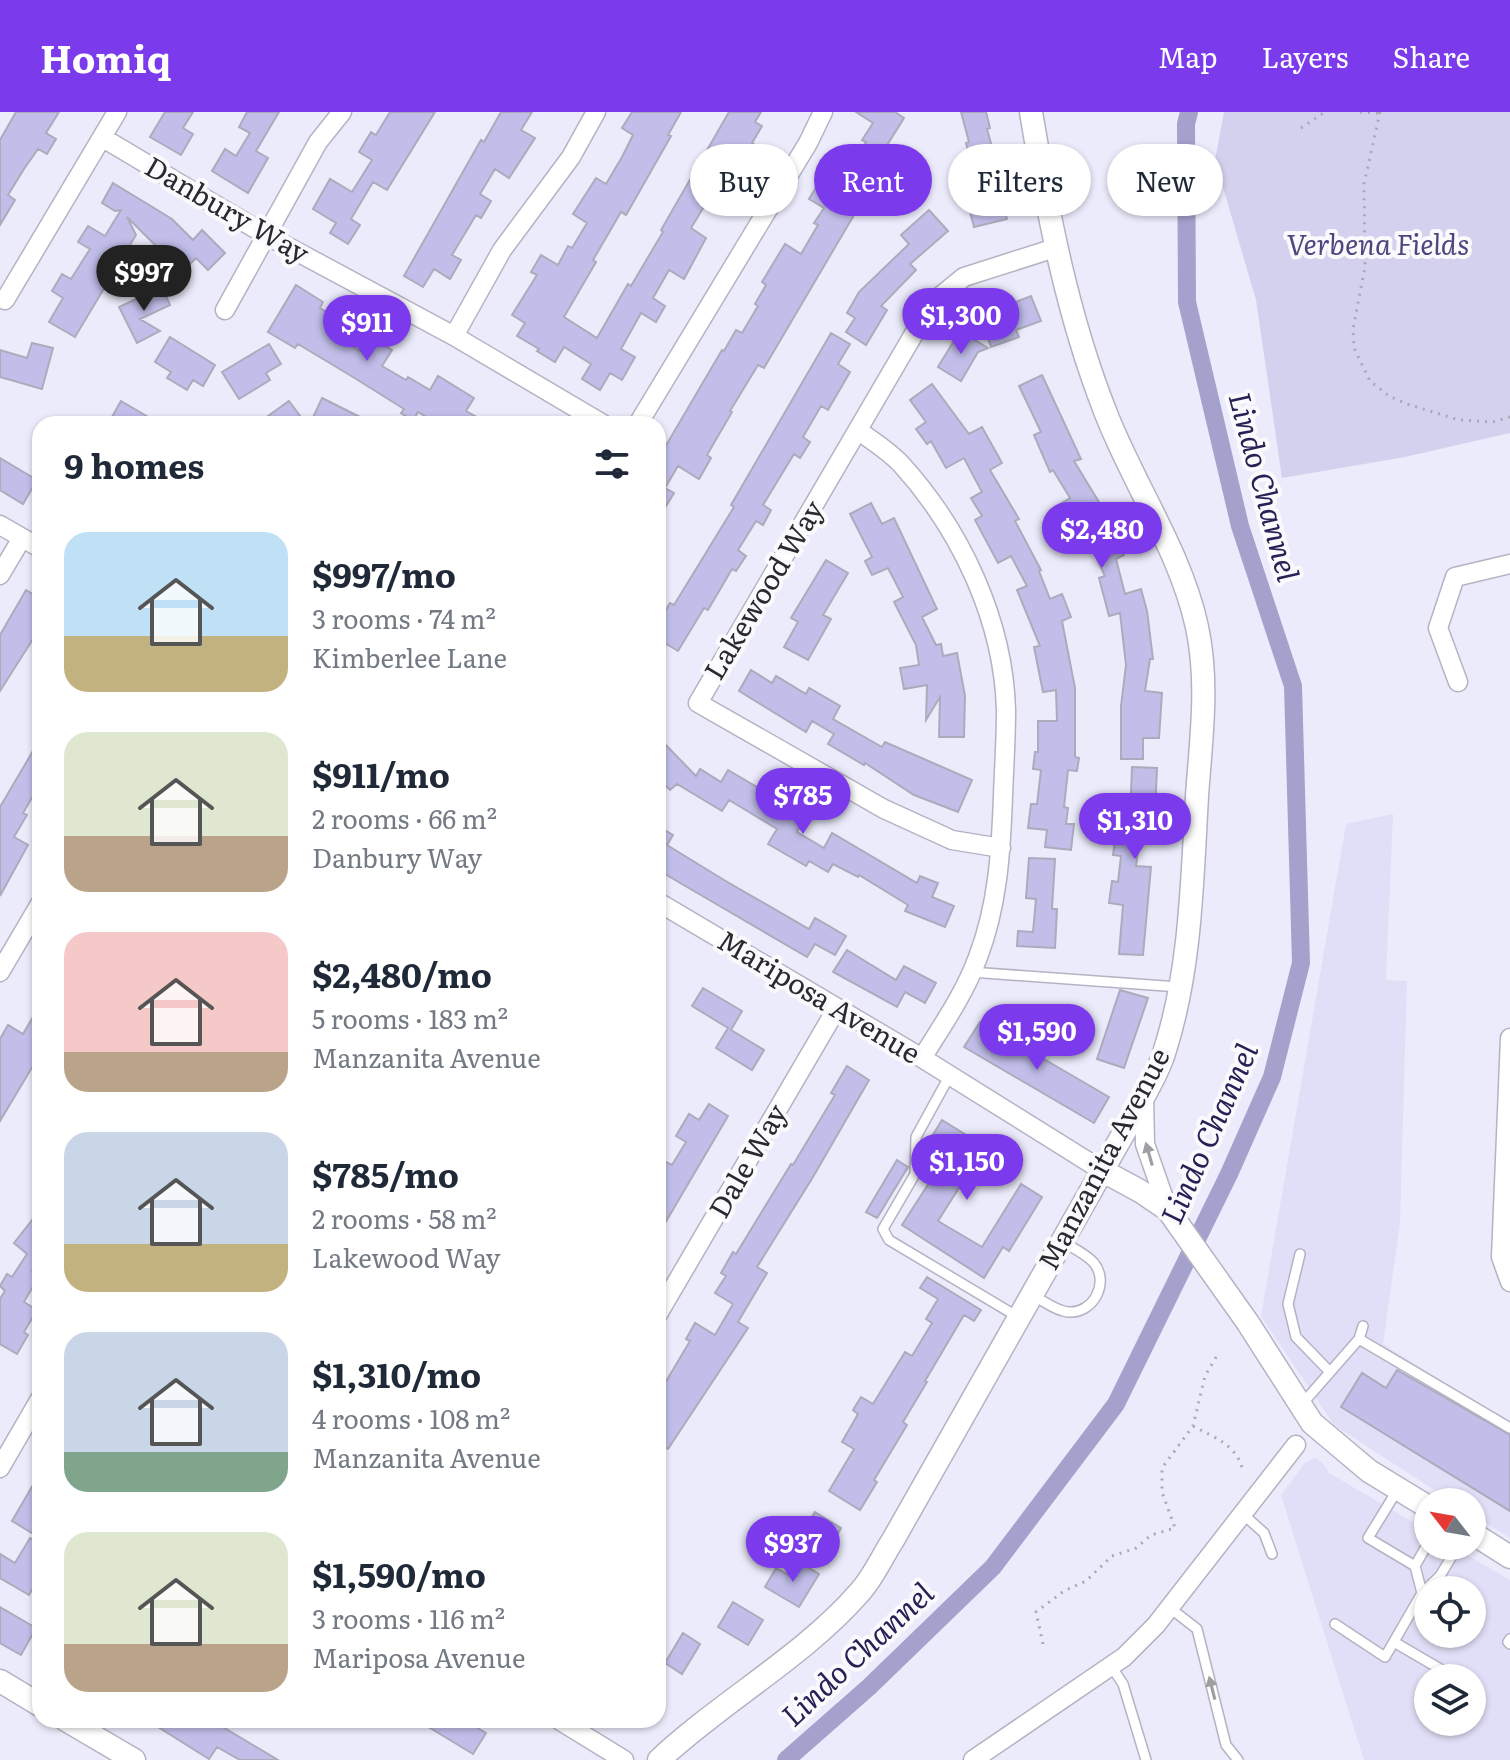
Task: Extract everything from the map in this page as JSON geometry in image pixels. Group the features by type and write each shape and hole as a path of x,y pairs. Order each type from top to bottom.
{"street":[{"path":"5,300 117,112"},
{"path":"225,310 318,142 342,112"},
{"path":"454,336 502,250 571,157 596,112"},
{"path":"643,416 808,143 823,112"},
{"name":"Manzanita Avenue","path":"659,1760 818,1633 861,1591 893,1540 1144,1096 1164,1056 1181,987 1186,958 1205,682 1197,627 1184,584 1105,412 1077,330 1055,248 1031,112"},
{"name":"Danbury Way","path":"103,138 266,235 454,336 589,416"},
{"name":"Lakewood Way","path":"1001,848 952,840 884,809 698,703 932,303 964,277 1055,248"},
{"path":"858,430 899,462 929,499 981,589 998,651 1006,708 1001,848 993,907 971,972 922,1058"},
{"path":"0,525 32,544"},
{"path":"0,575 22,538"},
{"path":"1458,682 1438,628 1455,577 1510,564"},
{"name":"Mariposa Avenue","path":"666,907 922,1058 1168,1210 1248,1323 1306,1414 1369,1471 1414,1499"},
{"path":"0,972 32,918"},
{"name":"Dale Way","path":"666,1300 837,1008"},
{"path":"1510,1038 1501,1257 1510,1282"},
{"path":"1144,1096 1145,1144 1168,1210"},
{"path":"0,1468 32,1413"},
{"path":"973,1760 1111,1666 1135,1646 1170,1608 1296,1445"},
{"path":"1486,1542 1510,1557"},
{"path":"0,1681 32,1700"},
{"path":"80,1728 134,1760"},
{"path":"572,1728 624,1760"}],"lane":[{"path":"971,972 1181,987"},
{"path":"950,1075 916,1137 915,1174 883,1229 889,1240 1018,1317"},
{"path":"1031,1294 1069,1312 1088,1306 1095,1299 1100,1281 1099,1271 1086,1256 1062,1241"},
{"path":"1300,1254 1288,1304 1296,1337 1330,1372"},
{"path":"1306,1414 1330,1372 1359,1339 1363,1326"},
{"path":"1359,1339 1510,1428"},
{"path":"1398,1489 1368,1538 1415,1566"},
{"path":"1244,1515 1264,1533 1272,1554"},
{"path":"1418,1560 1415,1566 1418,1576"},
{"path":"1335,1624 1385,1657 1414,1607"},
{"path":"1170,1608 1197,1629 1226,1745 1238,1760"},
{"path":"1394,1642 1432,1664"},
{"path":"1111,1666 1123,1684 1146,1760"}],"path":[{"path":"1313,120 1314,112"},
{"path":"1301,128 1325,112"},
{"path":"1360,112 1379,113 1364,184 1365,267 1353,329 1354,348 1370,381 1389,396 1407,404 1459,420 1493,422 1510,417"},
{"path":"1043,1644 1036,1612 1064,1591 1086,1581 1112,1556 1136,1548 1151,1535 1175,1528 1162,1492 1162,1468 1193,1426 1205,1376 1218,1354"},
{"path":"1193,1426 1230,1445 1241,1459 1243,1472"}],"shaded area":[{"path":"1393,814 1386,980 1407,981 1400,1223 1383,1344 1510,1424 1510,1538 1486,1523 1486,1488 1431,1488 1334,1425 1261,1316 1346,824"},
{"path":"1315,1458 1323,1463 1329,1473 1414,1523 1414,1560 1476,1560 1510,1580 1510,1760 1364,1760 1281,1495 1305,1463"}],"green space":[{"name":"Verbena Fields","path":"1224,112 1510,112 1510,433 1405,457 1282,478 1256,300 1223,187 1223,144 1218,144"}],"building":[{"path":"16,112 59,112 46,133 56,139 47,154 38,149 24,169 8,195 15,200 0,225 0,140"},
{"path":"165,112 193,112 183,128 193,134 181,155 150,137"},
{"path":"247,112 279,112 256,151 268,158 248,193 212,171 225,149 236,156 250,133 239,127"},
{"path":"390,112 435,112 387,190 373,182 351,219 360,225 348,244 330,233 336,223 313,209 330,179 352,192 372,160 359,152 371,132 376,135"},
{"path":"501,112 532,112 521,130 535,138 509,178 495,169 480,194 491,201 481,218 476,215 452,255 461,260 450,279 434,269 423,287 404,276 481,140 484,142"},
{"path":"632,112 681,112 668,135 671,136 626,215 621,212 564,317 597,338 663,232 661,230 690,180 690,216 698,216 691,228 706,238 684,279 669,270 653,298 665,306 656,322 641,313 621,349 635,357 622,380 610,373 600,390 582,379 591,364 564,347 555,362 537,351 539,349 517,336 525,323 512,315 537,275 531,272 541,255 558,265 568,246 572,248 587,223 573,214 596,178 606,184 622,157 633,135 622,128"},
{"path":"729,112 761,112 755,122 762,126 752,143 711,144"},
{"path":"856,112 895,112 904,118 888,144 865,144 862,140 873,123"},
{"path":"961,112 986,112 991,144 966,144 969,142"},
{"path":"113,183 172,219 193,240 202,230 225,253 208,270 196,258 182,272 127,217 136,235 75,337 49,322 63,298 52,291 62,274 71,279 90,249 78,242 88,226 105,236 121,210 115,211 102,203"},
{"path":"932,213 948,231 910,264 916,270 881,306 887,310 866,345 846,332 855,318 847,313 859,292 909,244 901,235 922,216 932,216"},
{"path":"819,216 853,216 764,368 758,365 730,411 707,455 711,458 699,479 678,466 666,486 666,445 722,350 736,330 742,333 758,306 755,304 766,285 762,282 785,244 801,254 818,225 814,223"},
{"path":"971,216 1006,216 1007,219 974,227"},
{"path":"296,285 323,302 320,308 346,324 338,337 367,355 376,340 392,350 382,366 430,390 438,376 474,398 466,411 475,416 425,416 418,412 416,416 406,416 401,413 404,409 353,377 298,344 295,348 268,332"},
{"path":"162,287 170,305 140,319 160,331 137,343 119,307"},
{"path":"1031,296 1041,321 1016,330 1019,337 991,347 980,316"},
{"path":"960,331 988,348 978,352 961,381 938,367"},
{"path":"831,333 850,344 838,364 850,372 828,410 821,406 803,437 810,442 800,458 794,454 763,505 771,510 763,525 756,521 738,550 746,556 736,571 732,569 708,610 704,608 678,651 666,644 666,610 670,603 674,605 734,507 731,505"},
{"path":"170,337 215,365 203,386 193,380 187,390 167,378 171,372 155,362"},
{"path":"32,343 53,348 42,389 0,377 0,350 27,358"},
{"path":"269,344 281,364 266,373 270,380 239,399 222,372"},
{"path":"1042,375 1081,459 1074,461 1102,507 1124,555 1116,559 1125,594 1141,589 1147,611 1153,659 1150,659 1145,691 1162,693 1159,738 1143,738 1143,759 1121,759 1121,706 1126,665 1120,613 1109,616 1099,578 1105,576 1079,521 1073,525 1060,504 1070,498 1053,470 1050,472 1034,435 1041,432 1019,386"},
{"path":"932,384 969,434 982,427 1002,463 990,470 1019,519 1015,521 1041,570 1050,599 1062,594 1071,617 1062,621 1075,688 1075,757 1079,758 1077,771 1068,770 1064,807 1068,808 1066,824 1074,824 1071,850 1045,847 1047,830 1028,828 1031,804 1037,804 1041,770 1033,769 1035,752 1038,752 1038,721 1057,721 1056,690 1043,692 1034,647 1040,646 1017,590 1027,586 1011,556 998,563 975,520 982,516 971,498 982,492 964,458 946,468 931,441 927,444 916,429 926,422 910,400"},
{"path":"322,398 358,416 314,416"},
{"path":"121,401 146,416 113,416"},
{"path":"289,401 300,416 268,416"},
{"path":"0,458 32,477 32,489 23,504 0,490"},
{"path":"666,489 674,493 666,506"},
{"path":"871,503 882,524 894,518 937,609 922,617 936,645 941,644 943,656 957,653 965,696 964,737 939,737 940,697 926,720 927,685 904,689 900,668 919,665 916,645 894,602 903,597 888,568 872,575 865,561 872,557 850,514"},
{"path":"826,560 848,573 823,615 831,619 808,660 784,647 798,622 791,618"},
{"path":"26,590 32,593 32,641 0,691 0,635"},
{"path":"751,670 772,683 776,676 806,694 809,688 840,706 833,719 882,747 885,742 972,780 958,812 914,795 865,763 828,744 834,734 812,721 806,732 739,691"},
{"path":"666,745 696,776 700,769 721,782 728,770 806,816 797,832 824,848 832,833 917,883 920,876 938,883 932,897 954,906 945,927 905,911 908,905 859,875 833,864 828,872 809,861 806,866 768,844 777,829 729,800 722,811 677,784 670,790 666,786"},
{"path":"32,753 32,798 23,813 27,815 14,837 28,845 0,896 0,807"},
{"path":"1132,767 1157,768 1154,836 1140,835 1136,866 1151,867 1143,955 1119,954 1123,905 1109,903 1112,881 1118,882 1121,856 1113,855 1118,819 1130,821"},
{"path":"666,831 673,835 667,845 724,880 809,929 815,918 846,936 835,955 815,944 807,957 666,875"},
{"path":"1029,858 1055,859 1052,909 1057,909 1055,948 1017,946 1018,931 1033,932 1036,899 1026,898"},
{"path":"847,950 896,980 904,966 936,983 925,1003 905,992 897,1007 833,972"},
{"path":"703,988 742,1011 731,1030 764,1050 752,1070 716,1048 728,1028 692,1006"},
{"path":"1120,990 1148,998 1124,1068 1097,1059"},
{"path":"32,1019 32,1067 0,1121 0,1039 8,1025 23,1034"},
{"path":"980,1022 1109,1097 1094,1123 964,1047"},
{"path":"847,1066 869,1080 757,1267 767,1273 738,1322 748,1328 668,1449 666,1382 690,1341 686,1339 695,1323 715,1335 733,1304 715,1293 726,1276 721,1273 793,1165 835,1095 831,1093"},
{"path":"709,1104 728,1116 666,1221 666,1162 672,1165 686,1142 676,1136 689,1114 699,1120"},
{"path":"942,1120 1007,1160 998,1174 988,1168 983,1177 971,1169 938,1221 982,1247 1021,1184 1042,1197 1009,1251 1003,1247 984,1278 902,1225 947,1155 928,1143"},
{"path":"897,1160 908,1167 877,1218 866,1212"},
{"path":"32,1220 32,1288 24,1302 32,1307 32,1318 24,1332 28,1335 17,1354 0,1344 0,1299 5,1291 0,1286 7,1274 12,1277 27,1254 14,1243"},
{"path":"927,1277 981,1310 974,1321 964,1315 903,1422 907,1425 860,1510 829,1491 854,1449 842,1442 858,1414 853,1410 861,1397 873,1404 905,1352 912,1356 932,1323 926,1319 938,1299 920,1288"},
{"path":"1397,1370 1510,1435 1510,1511 1486,1496 1486,1488 1473,1488 1341,1407 1362,1373 1386,1388"},
{"path":"32,1487 32,1533 12,1521"},
{"path":"815,1512 841,1528 831,1546 804,1530"},
{"path":"32,1539 32,1590 29,1595 0,1578 0,1554 15,1563"},
{"path":"803,1564 819,1574 799,1607 765,1587 776,1568 794,1578"},
{"path":"733,1602 763,1620 748,1645 718,1627"},
{"path":"0,1607 32,1626 32,1635 21,1655 0,1643"},
{"path":"683,1633 700,1644 682,1674 666,1661"},
{"path":"160,1728 224,1728 278,1760 240,1760 217,1747 209,1759"},
{"path":"430,1728 478,1728 486,1733 473,1754"}],"waterway":[{"name":"Lindo Channel","path":"786,1760 869,1687 993,1567 1116,1404 1229,1174 1272,1077 1301,963 1293,686 1240,526 1187,302 1186,124 1189,112"}]}
